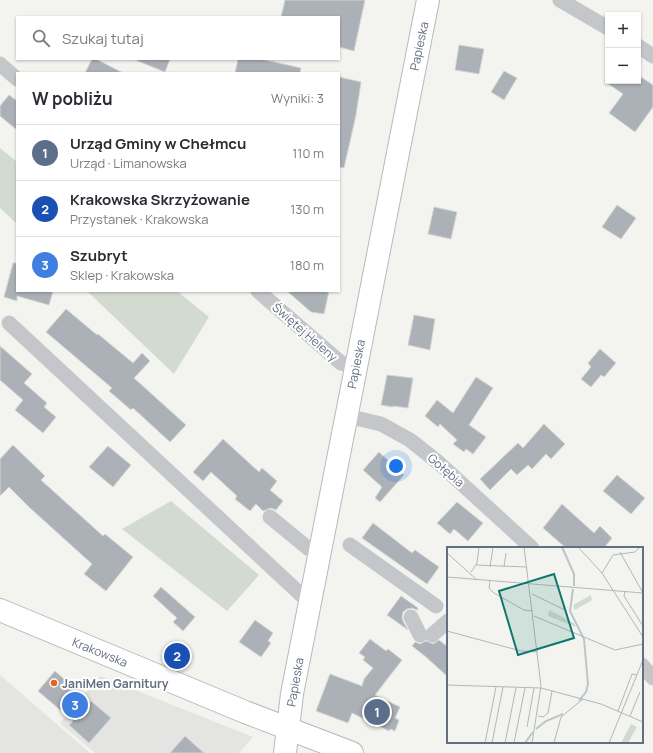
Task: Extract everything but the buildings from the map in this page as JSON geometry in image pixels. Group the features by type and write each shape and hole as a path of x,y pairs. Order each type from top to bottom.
{"street":[{"name":"Papieska","path":"286,753 292,694 428,0"},
{"path":"560,0 605,26"},
{"path":"641,48 653,56"},
{"path":"0,64 16,78"},
{"name":"Świętej Heleny","path":"259,292 341,363 356,367"},
{"path":"9,323 310,603"},
{"name":"Gołębia","path":"346,416 381,424 410,440 439,463 531,547"},
{"path":"270,517 309,549"},
{"path":"350,545 436,606"},
{"name":"Krakowska","path":"0,610 245,712 352,753"},
{"path":"411,618 426,635 447,622"},
{"path":"643,666 653,678"}],"shaded area":[{"path":"0,148 16,161 16,223 0,208"},
{"path":"88,292 178,292 209,317 174,374"},
{"path":"171,501 259,575 227,611 122,529"},
{"path":"0,675 90,753 0,753"},
{"path":"100,676 253,737 239,753 95,753 60,723"}],"place":[{"name":"Krakowska Skrzyżowanie","path":"177,656"},
{"name":"JaniMen Garnitury","path":"54,683"},
{"name":"Szubryt","path":"75,705"},
{"name":"Urząd Gminy w Chełmcu","path":"377,712"}]}
